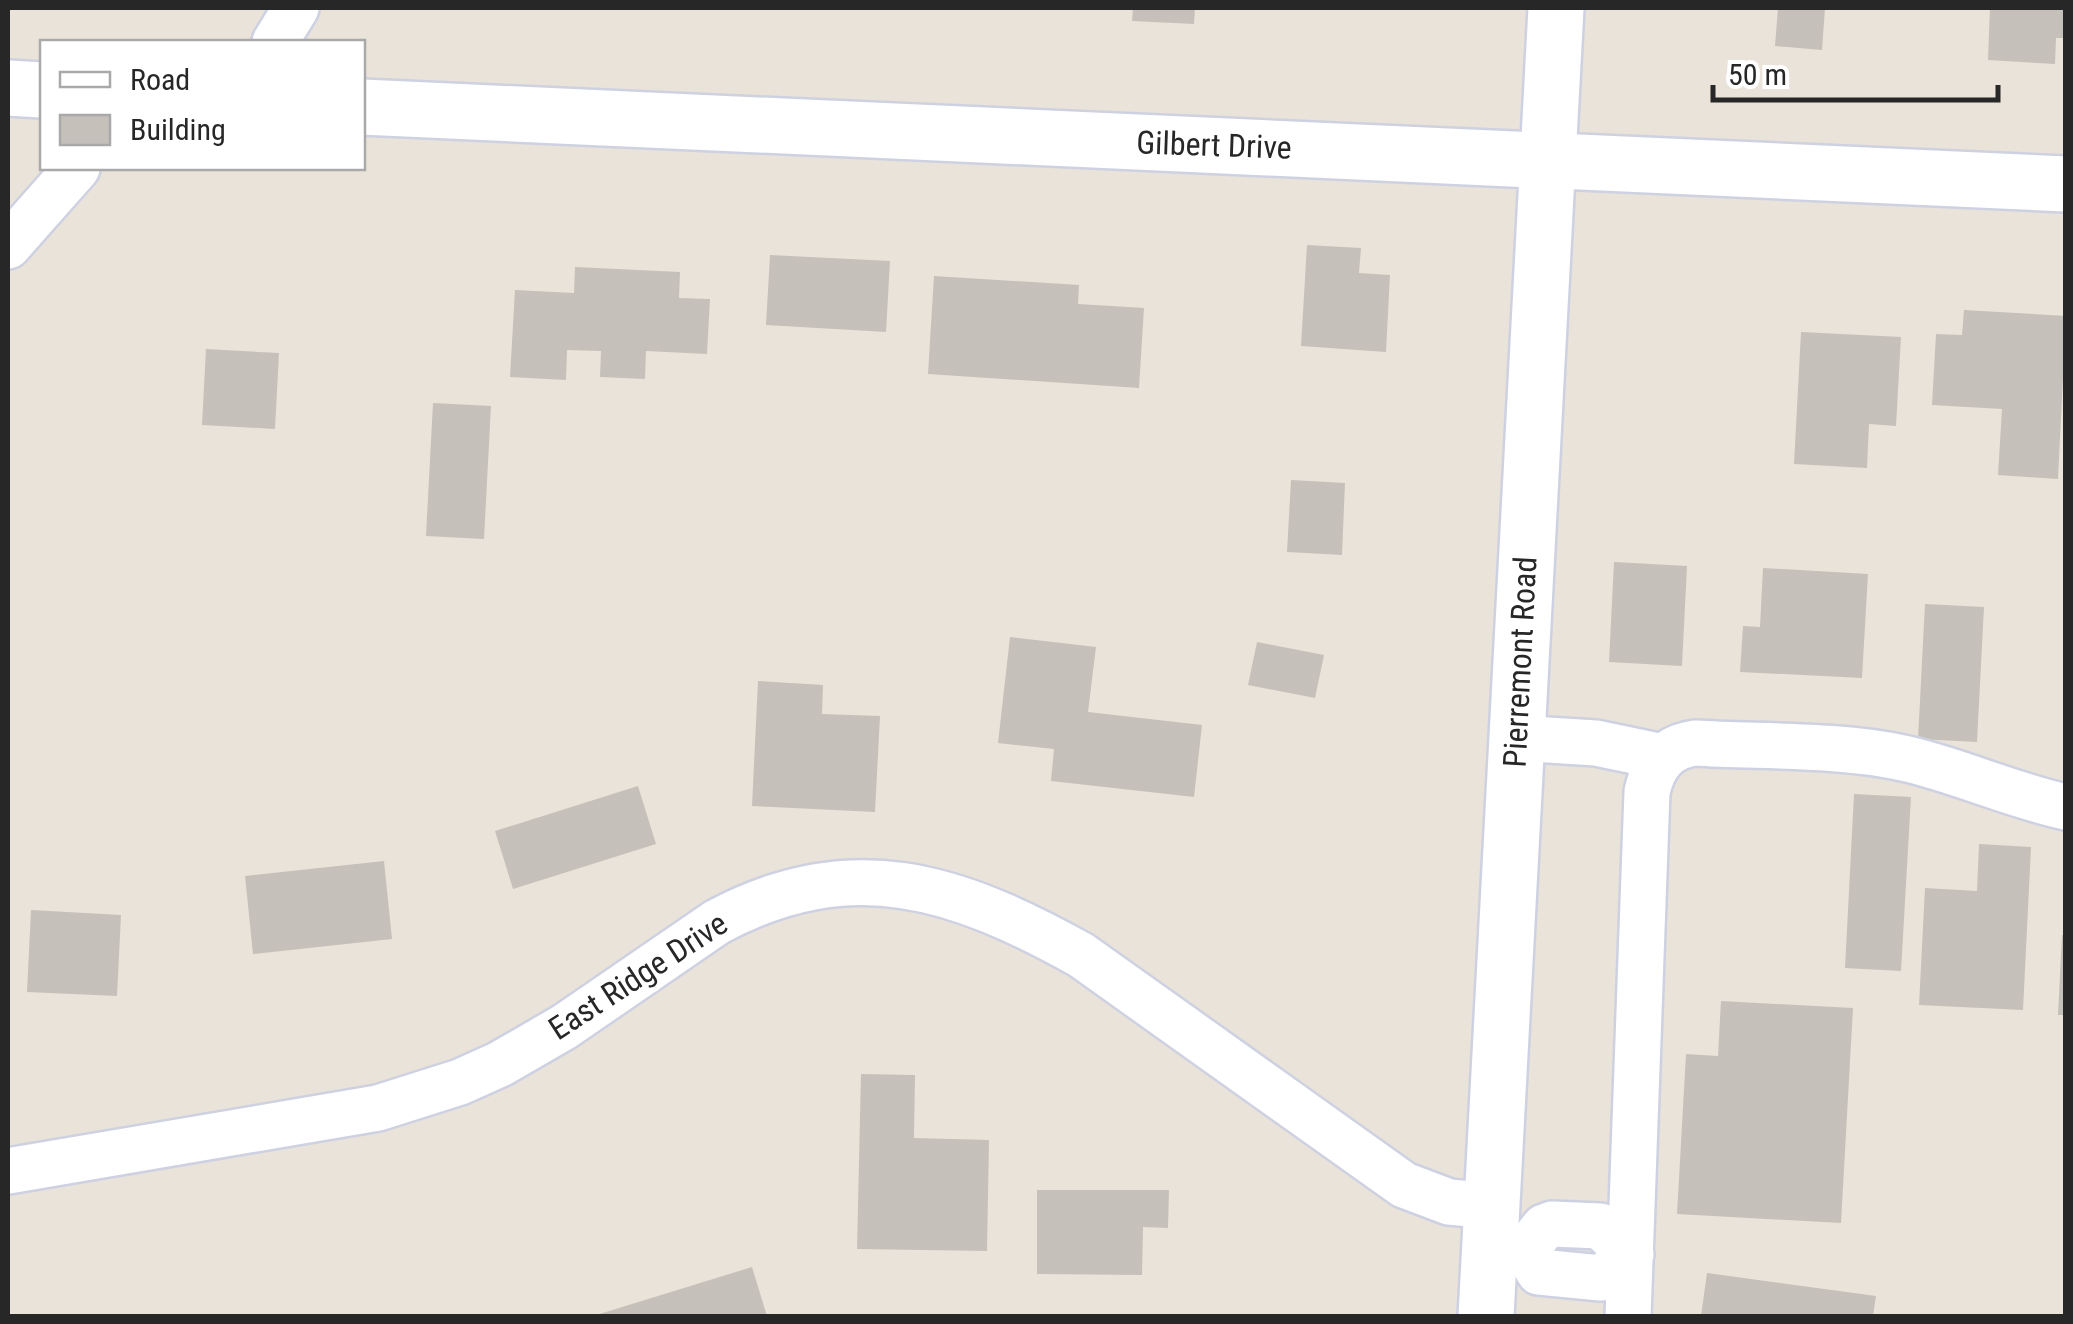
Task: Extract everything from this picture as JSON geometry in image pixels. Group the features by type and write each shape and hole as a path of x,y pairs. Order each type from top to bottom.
{"street":[{"path":"276,40 296,8"},
{"name":"Pierremont Road","path":"1486,1316 1502,1234 1516,738 1556,8"},
{"path":"8,88 40,90"},
{"name":"Gilbert Drive","path":"365,107 2066,184"},
{"path":"8,246 75,170"},
{"path":"1516,738 1596,742 1663,757"},
{"path":"1628,1316 1647,792 1652,772 1663,757 1678,746 1695,744 1872,753 1927,764 2026,798 2066,807"},
{"name":"East Ridge Drive","path":"8,1171 378,1108 460,1082 564,1028 717,922 745,907 802,887 865,881 906,884 991,910 1031,927 1081,955 1404,1186 1449,1202 1502,1234"},
{"path":"1502,1234 1539,1272 1600,1278 1631,1254"}],"building":[{"path":"1133,8 1195,8 1194,24 1132,21"},
{"path":"1778,8 1825,8 1822,50 1775,46"},
{"path":"1990,8 2066,8 2066,38 2056,38 2055,64 1988,60"},
{"path":"1307,245 1361,248 1359,273 1390,275 1386,352 1301,346"},
{"path":"770,255 890,261 886,332 766,325"},
{"path":"575,267 680,272 679,298 710,299 707,354 646,351 645,379 600,377 601,351 567,350 566,380 510,377 515,290 574,293"},
{"path":"934,276 1079,285 1078,304 1144,308 1139,388 928,374"},
{"path":"1964,310 2066,316 2058,479 1998,475 2002,409 1932,405 1936,334 1962,335"},
{"path":"1801,332 1901,337 1896,426 1869,424 1867,468 1794,464"},
{"path":"206,349 279,353 275,429 202,425"},
{"path":"433,403 491,406 484,539 426,536"},
{"path":"1291,480 1345,483 1342,555 1287,552"},
{"path":"1614,562 1687,566 1682,666 1609,662"},
{"path":"1763,568 1868,574 1862,678 1740,672 1743,626 1760,627"},
{"path":"1925,604 1984,607 1977,742 1918,739"},
{"path":"1010,637 1096,647 1088,712 1202,725 1194,797 1051,781 1054,749 998,743"},
{"path":"1257,642 1324,655 1315,698 1248,685"},
{"path":"758,681 823,685 822,714 880,716 875,812 752,806"},
{"path":"638,786 656,844 513,889 495,831"},
{"path":"1854,794 1911,797 1901,971 1845,968"},
{"path":"1979,844 2031,847 2023,1010 1919,1005 1925,888 1977,891"},
{"path":"384,861 392,939 253,954 245,876"},
{"path":"31,910 121,915 117,996 27,992"},
{"path":"2062,935 2066,935 2066,1015 2058,1015"},
{"path":"1721,1001 1853,1008 1841,1223 1677,1214 1686,1054 1718,1056"},
{"path":"861,1074 915,1075 914,1138 989,1140 987,1251 857,1249"},
{"path":"1037,1190 1169,1190 1168,1228 1143,1227 1142,1275 1037,1274"},
{"path":"752,1267 767,1316 593,1316"},
{"path":"1707,1273 1876,1296 1873,1316 1701,1316"}]}
